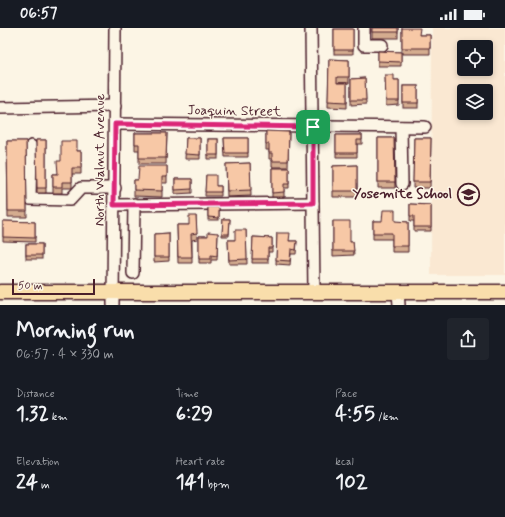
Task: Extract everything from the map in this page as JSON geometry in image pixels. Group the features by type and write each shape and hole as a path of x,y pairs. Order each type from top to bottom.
{"main road":[{"path":"0,292 113,298 314,293 398,299 505,292"}],"street":[{"name":"North Walnut Avenue","path":"113,298 115,28"},
{"path":"311,28 314,293"},
{"path":"364,28 364,45 382,44"},
{"path":"0,108 115,106"},
{"name":"Joaquin Street","path":"115,124 425,127"},
{"path":"401,127 402,184"},
{"path":"31,146 30,199 70,200 81,188 115,188"},
{"path":"114,205 313,203"},
{"path":"133,273 134,204"}],"shaded area":[{"name":"Yosemite School","path":"432,28 505,28 505,275 431,275"}],"building":[{"path":"372,28 398,28 398,32 372,32"},
{"path":"402,28 420,28 419,35 430,35 430,48 402,48"},
{"path":"334,29 353,29 353,50 334,50"},
{"path":"378,51 401,52 401,62 378,61"},
{"path":"329,59 349,60 349,77 337,77 337,83 347,83 347,102 328,101"},
{"path":"385,75 394,75 394,80 399,80 399,101 386,101"},
{"path":"365,78 366,100 351,100 351,79"},
{"path":"403,86 418,86 418,103 403,103"},
{"path":"266,131 289,132 288,161 272,161 272,153 269,153 269,144 266,144"},
{"path":"135,133 167,133 166,158 139,158 139,144 135,144"},
{"path":"336,135 362,135 362,140 357,140 357,153 336,153"},
{"path":"186,138 200,138 200,155 185,154"},
{"path":"224,138 248,138 248,153 225,153"},
{"path":"378,138 394,138 395,182 378,182"},
{"path":"414,138 431,138 430,182 413,182"},
{"path":"208,139 218,139 218,155 208,155"},
{"path":"36,140 46,140 46,188 37,188"},
{"path":"7,141 26,141 27,211 8,211"},
{"path":"61,141 77,141 77,151 81,151 81,168 72,168 72,182 62,182 62,187 53,187 53,174 58,174 57,161 61,161"},
{"path":"250,163 251,190 227,191 226,164"},
{"path":"357,165 357,191 333,191 333,166"},
{"path":"139,166 167,166 167,177 162,177 162,191 134,190 134,180 138,180"},
{"path":"272,168 289,168 289,184 284,184 284,192 272,193"},
{"path":"206,175 216,175 216,186 221,186 221,192 205,192"},
{"path":"175,179 192,179 192,189 175,190"},
{"path":"410,204 431,205 431,227 414,227 414,216 410,216"},
{"path":"208,207 219,207 219,218 208,217"},
{"path":"383,210 395,210 395,221 408,222 408,246 392,246 392,233 373,233 373,221 382,221"},
{"path":"189,216 196,216 197,233 191,234 192,257 178,257 177,225 189,225"},
{"path":"223,219 230,219 229,234 222,234"},
{"path":"3,221 35,222 35,238 3,237"},
{"path":"333,221 350,221 350,242 353,242 354,251 333,251"},
{"path":"235,230 246,230 247,259 229,260 228,240 235,240"},
{"path":"208,232 218,233 217,256 211,255 211,259 199,259 199,236 208,236"},
{"path":"169,233 169,257 154,257 154,234"},
{"path":"277,233 290,233 289,241 297,241 296,250 291,249 290,261 276,260"},
{"path":"253,237 272,238 272,248 268,248 268,259 252,259"},
{"path":"26,244 42,244 42,255 26,255"}],"place":[{"name":"Yosemite School","path":"468,194"}],"route":[{"path":"115,124 313,127 313,203 114,205 115,124"}]}
